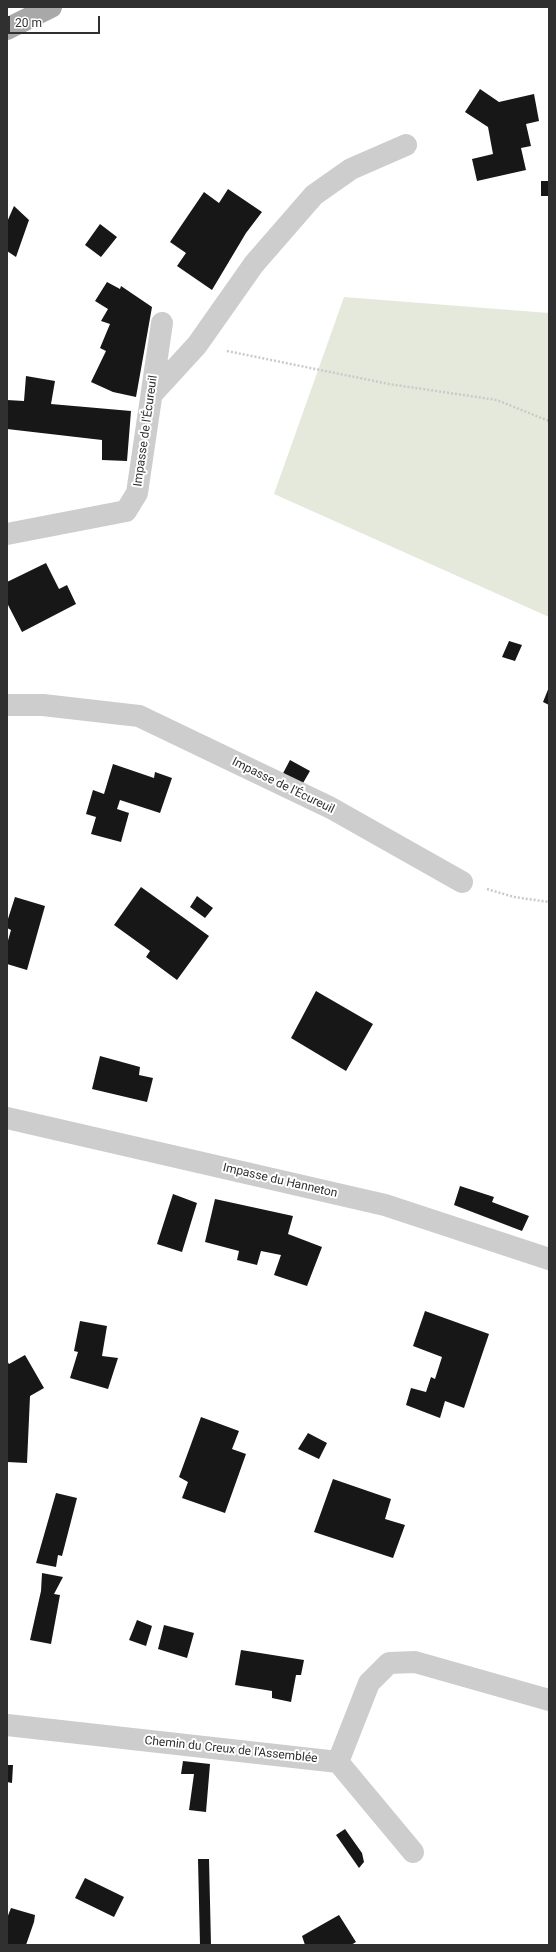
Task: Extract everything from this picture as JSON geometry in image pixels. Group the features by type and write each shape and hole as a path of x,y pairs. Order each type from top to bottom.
{"main road":[{"path":"7,29 51,7"}],"street":[{"path":"152,394 197,345 254,264 314,194 351,169 406,145"},
{"name":"Impasse de l'Écureuil","path":"7,534 126,511 137,493 162,323"},
{"name":"Impasse de l'Écureuil","path":"7,705 43,705 140,716 331,808 462,882"},
{"name":"Impasse du Hanneton","path":"7,1118 385,1205 549,1259"},
{"path":"413,1852 338,1762 369,1683 389,1663 415,1662 549,1700"},
{"name":"Chemin du Creux de l'Assemblée","path":"7,1725 338,1762"}],"path":[{"path":"197,345 389,384 497,400 549,421"},
{"path":"462,882 514,897 549,902"}],"shaded area":[{"path":"344,297 549,313 549,617 274,494"}],"building":[{"path":"480,89 499,102 534,94 539,121 526,124 531,146 521,148 526,170 477,181 472,159 493,154 488,127 465,112"},
{"path":"541,181 549,181 549,196 541,196"},
{"path":"228,189 262,212 246,233 212,290 177,266 186,253 170,242 204,192 219,203"},
{"path":"14,206 29,220 16,257 7,251 7,222"},
{"path":"100,224 117,237 101,257 85,245"},
{"path":"107,282 120,289 121,286 152,307 136,397 113,392 91,382 106,351 100,348 110,324 101,321 108,309 95,301"},
{"path":"26,376 55,381 51,404 131,411 127,461 102,460 102,440 7,429 7,400 24,401"},
{"path":"46,563 59,589 67,585 76,604 22,632 7,603 7,582"},
{"path":"509,641 522,645 515,661 502,657"},
{"path":"549,687 549,705 543,702"},
{"path":"290,760 310,771 299,790 280,779"},
{"path":"113,764 154,778 155,772 172,778 160,813 120,800 117,809 129,813 121,842 91,834 96,817 86,814 93,790 104,794"},
{"path":"141,887 209,936 177,980 146,957 150,951 114,925"},
{"path":"197,896 213,908 205,918 190,907"},
{"path":"15,897 45,906 27,970 7,964 7,944 11,930 7,928 7,922"},
{"path":"316,991 373,1024 346,1071 291,1038"},
{"path":"100,1056 140,1067 139,1075 153,1078 147,1102 92,1089"},
{"path":"460,1186 494,1197 492,1202 529,1216 522,1231 454,1205"},
{"path":"173,1194 197,1203 182,1252 157,1244"},
{"path":"215,1199 293,1216 288,1234 322,1247 307,1286 274,1275 281,1255 261,1251 257,1265 237,1260 239,1251 205,1242"},
{"path":"425,1311 489,1334 464,1408 445,1401 440,1418 406,1405 411,1388 426,1392 431,1377 435,1379 442,1357 413,1346"},
{"path":"80,1321 107,1326 102,1356 118,1358 108,1389 70,1378 78,1352 74,1351"},
{"path":"25,1355 44,1388 30,1396 27,1463 7,1462 7,1361 9,1364"},
{"path":"201,1417 239,1431 232,1449 246,1454 225,1513 182,1498 188,1482 179,1477"},
{"path":"308,1433 327,1443 319,1459 298,1449"},
{"path":"333,1479 391,1499 385,1519 405,1525 393,1558 314,1532"},
{"path":"56,1493 77,1498 62,1556 58,1555 56,1567 36,1563"},
{"path":"42,1573 63,1577 54,1594 60,1595 51,1644 30,1640 41,1591"},
{"path":"137,1620 152,1626 146,1646 129,1640"},
{"path":"164,1625 194,1633 187,1658 158,1649"},
{"path":"241,1650 304,1660 301,1675 296,1675 291,1702 272,1698 272,1691 235,1685"},
{"path":"183,1761 210,1764 206,1812 189,1810 194,1774 181,1774"},
{"path":"7,1765 13,1765 12,1783 7,1782"},
{"path":"345,1829 362,1853 364,1862 359,1868 336,1835"},
{"path":"198,1859 209,1859 211,1945 200,1945"},
{"path":"85,1878 124,1897 114,1917 75,1898"},
{"path":"11,1908 35,1915 26,1945 7,1945 7,1918"},
{"path":"339,1915 356,1942 351,1945 305,1945 302,1936"}]}
